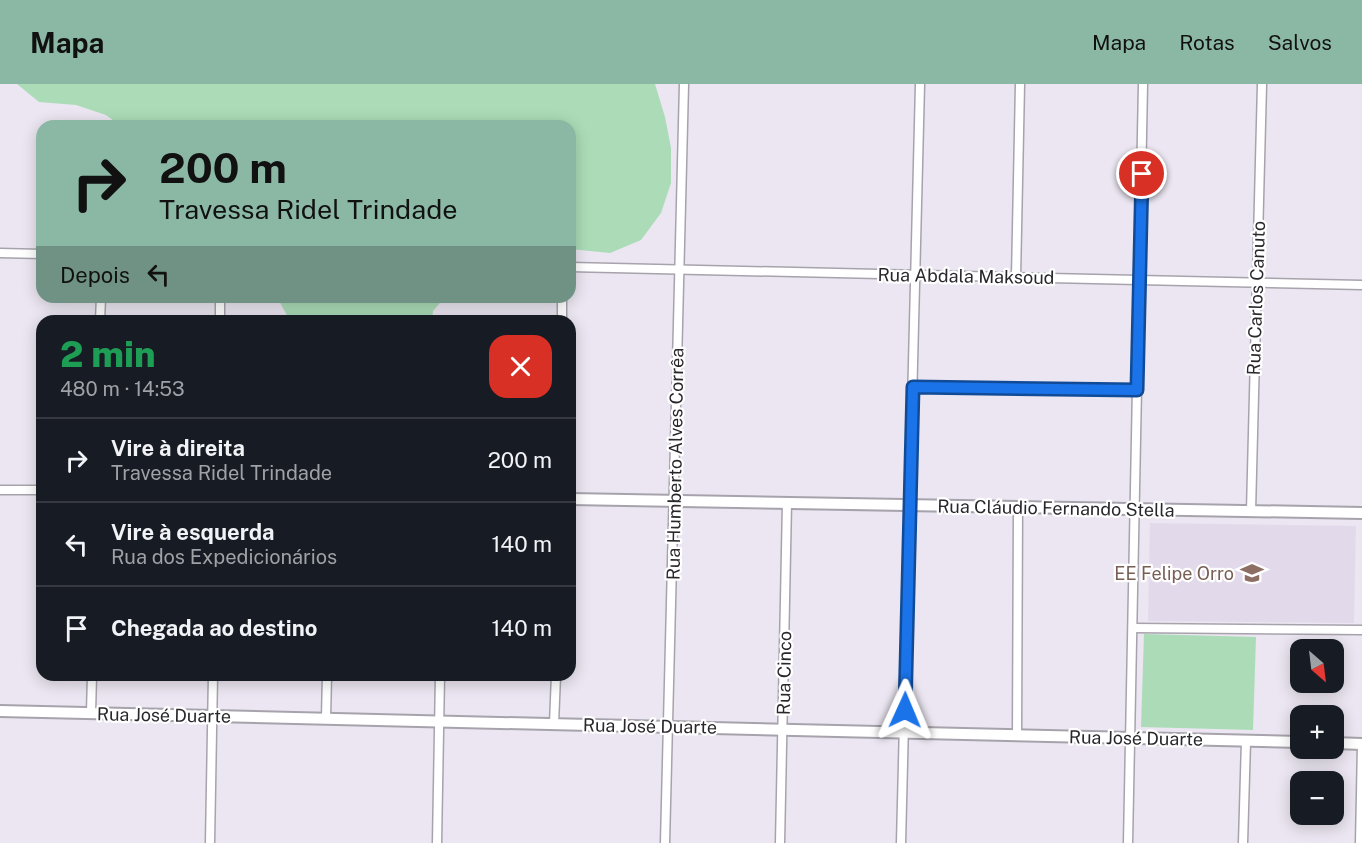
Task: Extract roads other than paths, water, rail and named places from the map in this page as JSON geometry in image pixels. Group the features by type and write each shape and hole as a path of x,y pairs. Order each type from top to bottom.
{"street":[{"name":"Rua Humberto Alves Corrêa","path":"665,843 684,84"},
{"path":"902,843 920,84"},
{"path":"1016,277 1020,84"},
{"path":"1128,843 1143,84"},
{"name":"Rua Carlos Canuto","path":"1251,511 1262,84"},
{"path":"0,253 36,254"},
{"name":"Rua Abdala Maksoud","path":"576,267 1362,285"},
{"path":"913,387 1137,390"},
{"path":"0,490 36,490"},
{"name":"Rua Cláudio Fernando Stella","path":"576,500 1362,513"},
{"name":"Rua Cinco","path":"780,843 787,503"},
{"path":"1017,735 1018,507"},
{"path":"1133,628 1362,630"},
{"path":"91,713 92,681"},
{"path":"210,843 213,681"},
{"path":"326,718 327,681"},
{"path":"437,843 440,681"},
{"path":"554,724 555,681"},
{"name":"Rua José Duarte","path":"0,711 1290,742"},
{"path":"1360,843 1362,739"},
{"path":"1244,843 1246,741"},
{"path":"1344,743 1362,744"}],"place":[{"name":"EE Felipe Orro","path":"1252,573"}]}
